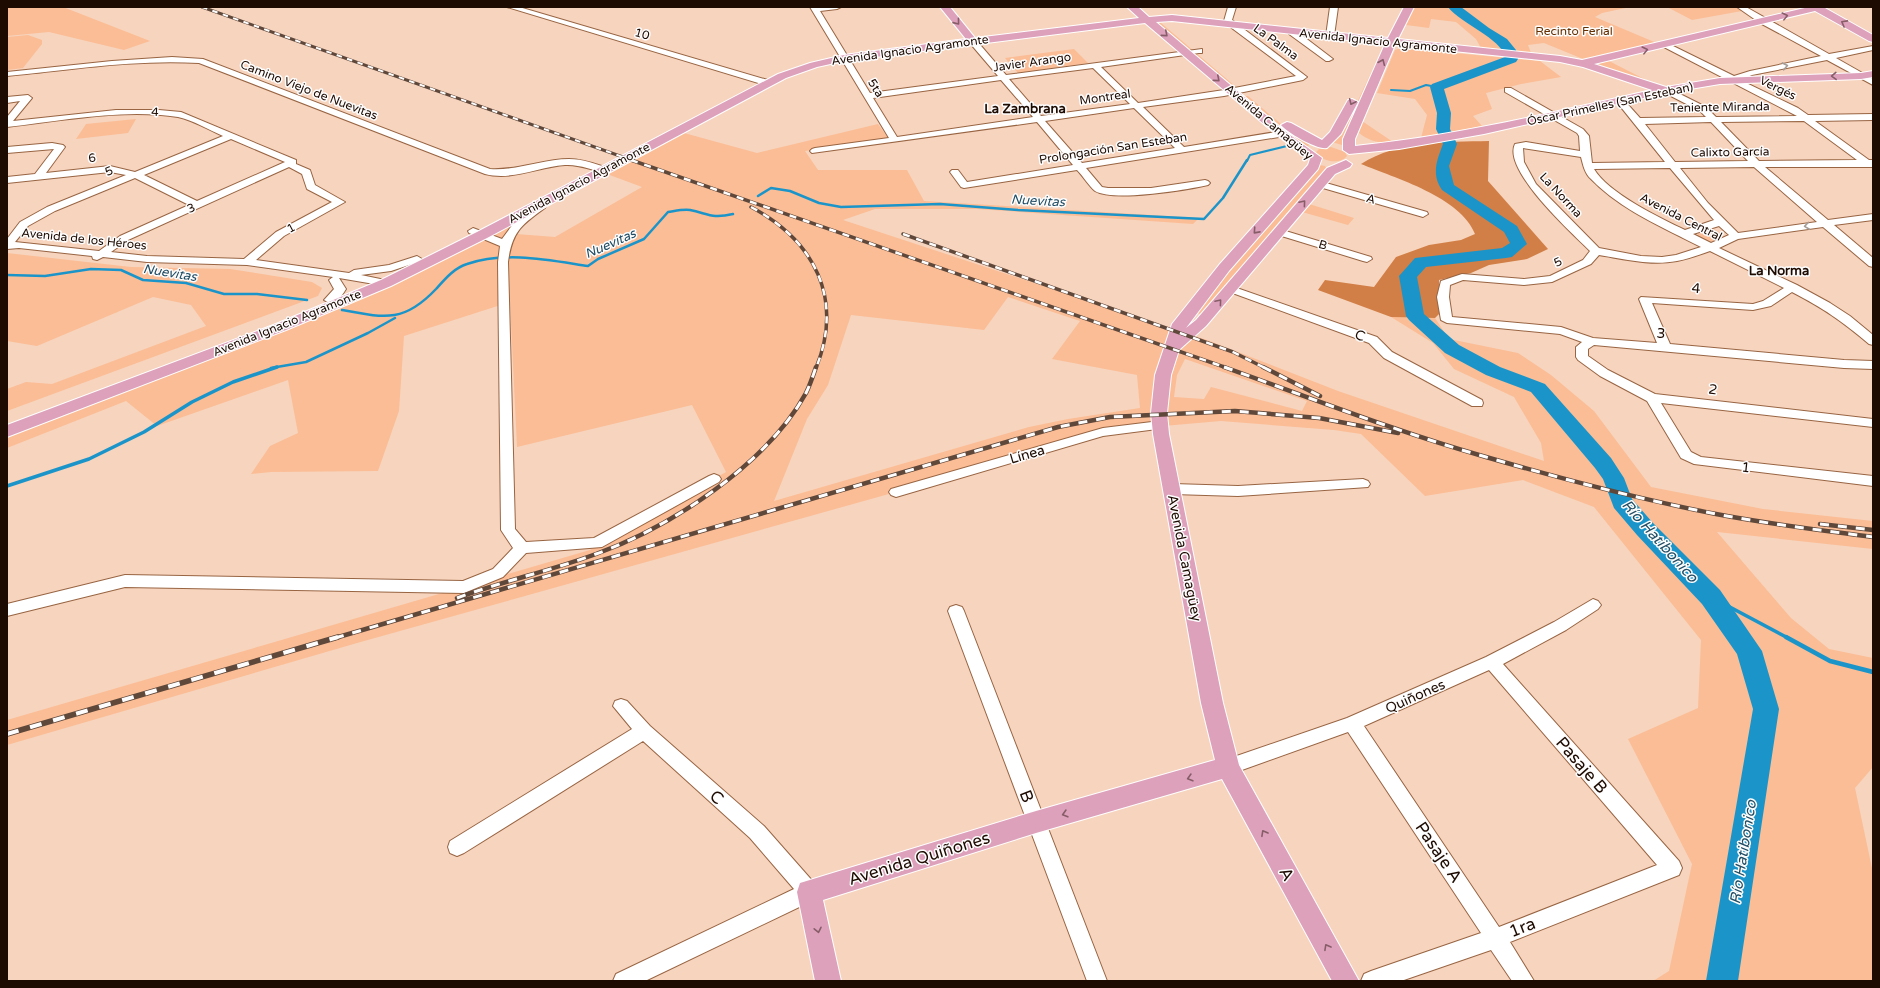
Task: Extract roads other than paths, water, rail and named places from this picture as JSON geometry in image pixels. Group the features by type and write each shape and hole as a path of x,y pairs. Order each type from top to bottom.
{"main road":[{"path":"945,7 971,39"},
{"name":"Avenida Camagüey","path":"1132,7 1149,15 1199,52 1280,119 1304,136 1323,145 1337,146 1350,158"},
{"path":"1399,145 1333,164 1312,155 1313,149 1323,145 1335,134 1343,122 1357,92 1386,42 1409,7"},
{"path":"1583,63 1607,59 1818,7 1873,39"},
{"name":"Avenida Ignacio Agramonte","path":"7,421 375,284 417,259 478,233 762,82 843,56 1149,15 1292,32 1560,59 1583,63"},
{"name":"Avenida Camagüey","path":"1149,15 1187,53 1282,134 1316,158 1314,166 1224,268 1184,317 1176,331 1163,375 1159,413 1160,425 1212,703 1228,767"},
{"path":"1350,158 1349,139 1386,42 1388,26"},
{"path":"1607,59 1660,84 1666,90"},
{"path":"1583,63 1652,87 1666,90"},
{"name":"Óscar Primelles (San Esteban)","path":"1399,145 1484,131 1666,90 1734,80 1862,76 1873,74"},
{"path":"1280,119 1306,129 1334,127 1343,122"},
{"path":"1354,128 1356,135 1366,140 1399,145"},
{"path":"1171,349 1201,323 1331,171 1350,158"},
{"name":"Avenida Ignacio Agramonte","path":"7,431 274,330 375,284 549,199 601,168"},
{"path":"1184,317 1201,323"},
{"name":"Avenida Quiñones","path":"810,892 1036,822 1228,767"},
{"name":"A","path":"1228,767 1346,981"},
{"path":"810,892 828,981"}],"street":[{"name":"10","path":"511,7 762,82"},
{"path":"815,8 837,7"},
{"name":"La Palma","path":"1232,7 1228,21 1302,77"},
{"path":"1330,36 1334,7"},
{"path":"1740,7 1873,82"},
{"name":"5ta","path":"815,8 894,139"},
{"path":"1292,32 1329,60"},
{"path":"971,39 1099,189 1113,192 1181,188 1205,183"},
{"name":"Vergés","path":"1664,45 1795,110 1871,164"},
{"path":"1734,80 1750,73 1873,48"},
{"name":"Javier Arango","path":"868,96 1199,52"},
{"name":"Camino Viejo de Nuevitas","path":"7,74 119,62 172,59 200,61 488,172 501,174 511,173 567,162 601,168"},
{"path":"1096,66 1182,150"},
{"name":"Montreal","path":"815,151 1232,91 1302,77"},
{"name":"Avenida Central","path":"1508,90 1574,127 1584,136 1585,154 1588,166 1594,177 1625,202 1654,220 1792,287 1846,318 1873,341"},
{"path":"1666,90 1703,109 1756,164 1873,264"},
{"path":"7,100 28,98 7,123"},
{"path":"1620,101 1638,121 1719,222 1736,236"},
{"name":"4","path":"7,123 123,112 158,112 181,115 291,163 307,172 310,187 340,202"},
{"name":"Teniente Miranda","path":"1638,121 1873,117"},
{"name":"Prolongación San Esteban","path":"955,172 964,185 1282,134"},
{"name":"5","path":"7,246 20,229 32,219 134,174 231,136"},
{"name":"La Norma","path":"1585,154 1526,145 1518,146 1519,162 1532,185 1596,251"},
{"path":"7,150 52,146 60,147 38,177"},
{"name":"3","path":"97,257 124,238 291,163"},
{"name":"Calixto García","path":"1588,166 1871,164"},
{"name":"6","path":"7,180 110,169 134,174 197,205"},
{"name":"A","path":"1319,184 1423,214"},
{"path":"522,548 508,530 504,252 507,236 519,223 549,199"},
{"name":"1","path":"247,262 280,234 340,202"},
{"path":"1596,251 1641,259 1662,260 1677,258 1712,247 1736,236 1873,217"},
{"path":"1684,234 1719,222"},
{"name":"B","path":"1279,232 1367,259"},
{"path":"478,233 504,252"},
{"name":"Avenida de los Héroes","path":"7,246 10,251 97,257 247,262 375,284"},
{"name":"5","path":"1447,320 1443,297 1445,283 1462,276 1524,282 1552,279 1587,262 1596,251"},
{"name":"Avenida de los Héroes","path":"97,257 143,265 228,266 335,277"},
{"path":"330,300 338,293 340,289 335,277 391,268 417,259"},
{"name":"4","path":"1665,348 1645,299 1753,307 1767,304 1792,287"},
{"name":"C","path":"1231,289 1373,340 1388,355 1477,404"},
{"name":"3","path":"1447,320 1560,331 1592,341 1844,364 1873,365"},
{"name":"2","path":"1592,341 1582,347 1582,357 1604,373 1652,398 1873,423"},
{"name":"1","path":"1652,398 1686,455 1699,461 1873,481"},
{"name":"Línea","path":"896,492 1103,432 1160,425"},
{"path":"7,610 125,581 464,587 498,573 522,548 597,544 714,479"},
{"path":"1172,489 1238,491 1363,484"},
{"name":"Quiñones","path":"1228,767 1352,723 1492,662 1560,626 1593,605"},
{"name":"B","path":"956,611 1097,981"},
{"name":"Pasaje B","path":"1492,662 1672,868"},
{"name":"C","path":"621,706 644,731 757,832 810,892"},
{"name":"Pasaje A","path":"1352,723 1524,981"},
{"path":"457,847 644,731"},
{"name":"1ra","path":"1371,981 1496,938 1672,868"},
{"name":"Avenida Quiñones","path":"623,981 810,892"}],"waterway":[{"name":"Río Hatibonico","path":"1454,7 1485,31 1503,42 1510,50 1512,59 1437,87 1445,118 1443,129 1450,144 1442,166 1447,187 1511,229 1519,244 1506,253 1421,262 1408,276 1415,316 1452,349 1493,371 1538,388 1603,463 1613,478 1622,502 1645,529 1711,597 1749,651 1766,709 1722,981"},
{"path":"1391,90 1410,91 1426,85 1437,87"},
{"name":"Nuevitas","path":"1247,161 1250,155 1287,146"},
{"name":"Nuevitas","path":"758,196 771,188 790,191 819,203 841,207 940,204 1018,210 1204,219 1223,198 1247,160"},
{"name":"Nuevitas","path":"342,310 382,316 404,313 425,300 450,274 467,264 482,260 512,257 558,261 588,266 598,259 644,239 668,212 687,210 715,216 733,214"},
{"name":"Nuevitas","path":"7,275 45,276 91,269 121,270 143,280 186,283 224,294 257,294 307,300"},
{"path":"271,368 306,362 368,333 395,318"},
{"path":"7,486 89,459 144,432 192,402 233,382 277,367"},
{"path":"1711,597 1788,638"},
{"path":"1786,637 1830,661 1873,672"}],"railway":[{"path":"202,7 634,161"},
{"path":"631,160 1227,368"},
{"path":"751,207 773,221 792,237 807,255 818,274 825,296 827,319 824,343 816,368"},
{"path":"903,234 1233,352 1263,367"},
{"path":"457,598 596,554 625,542 685,510 742,468 767,444 789,419 806,393 816,367"},
{"path":"1224,367 1420,437 1572,481 1658,502 1716,514 1775,524 1873,537"},
{"path":"1263,367 1320,396"},
{"path":"335,638 1058,427 1110,417 1235,411 1319,418 1398,433"},
{"path":"1820,524 1873,530"},
{"path":"7,734 338,637"}],"district":[{"name":"La Zambrana","path":"1025,108"},
{"name":"La Norma","path":"1779,270"}],"park label":[{"name":"Recinto Ferial","path":"1574,31"}]}
